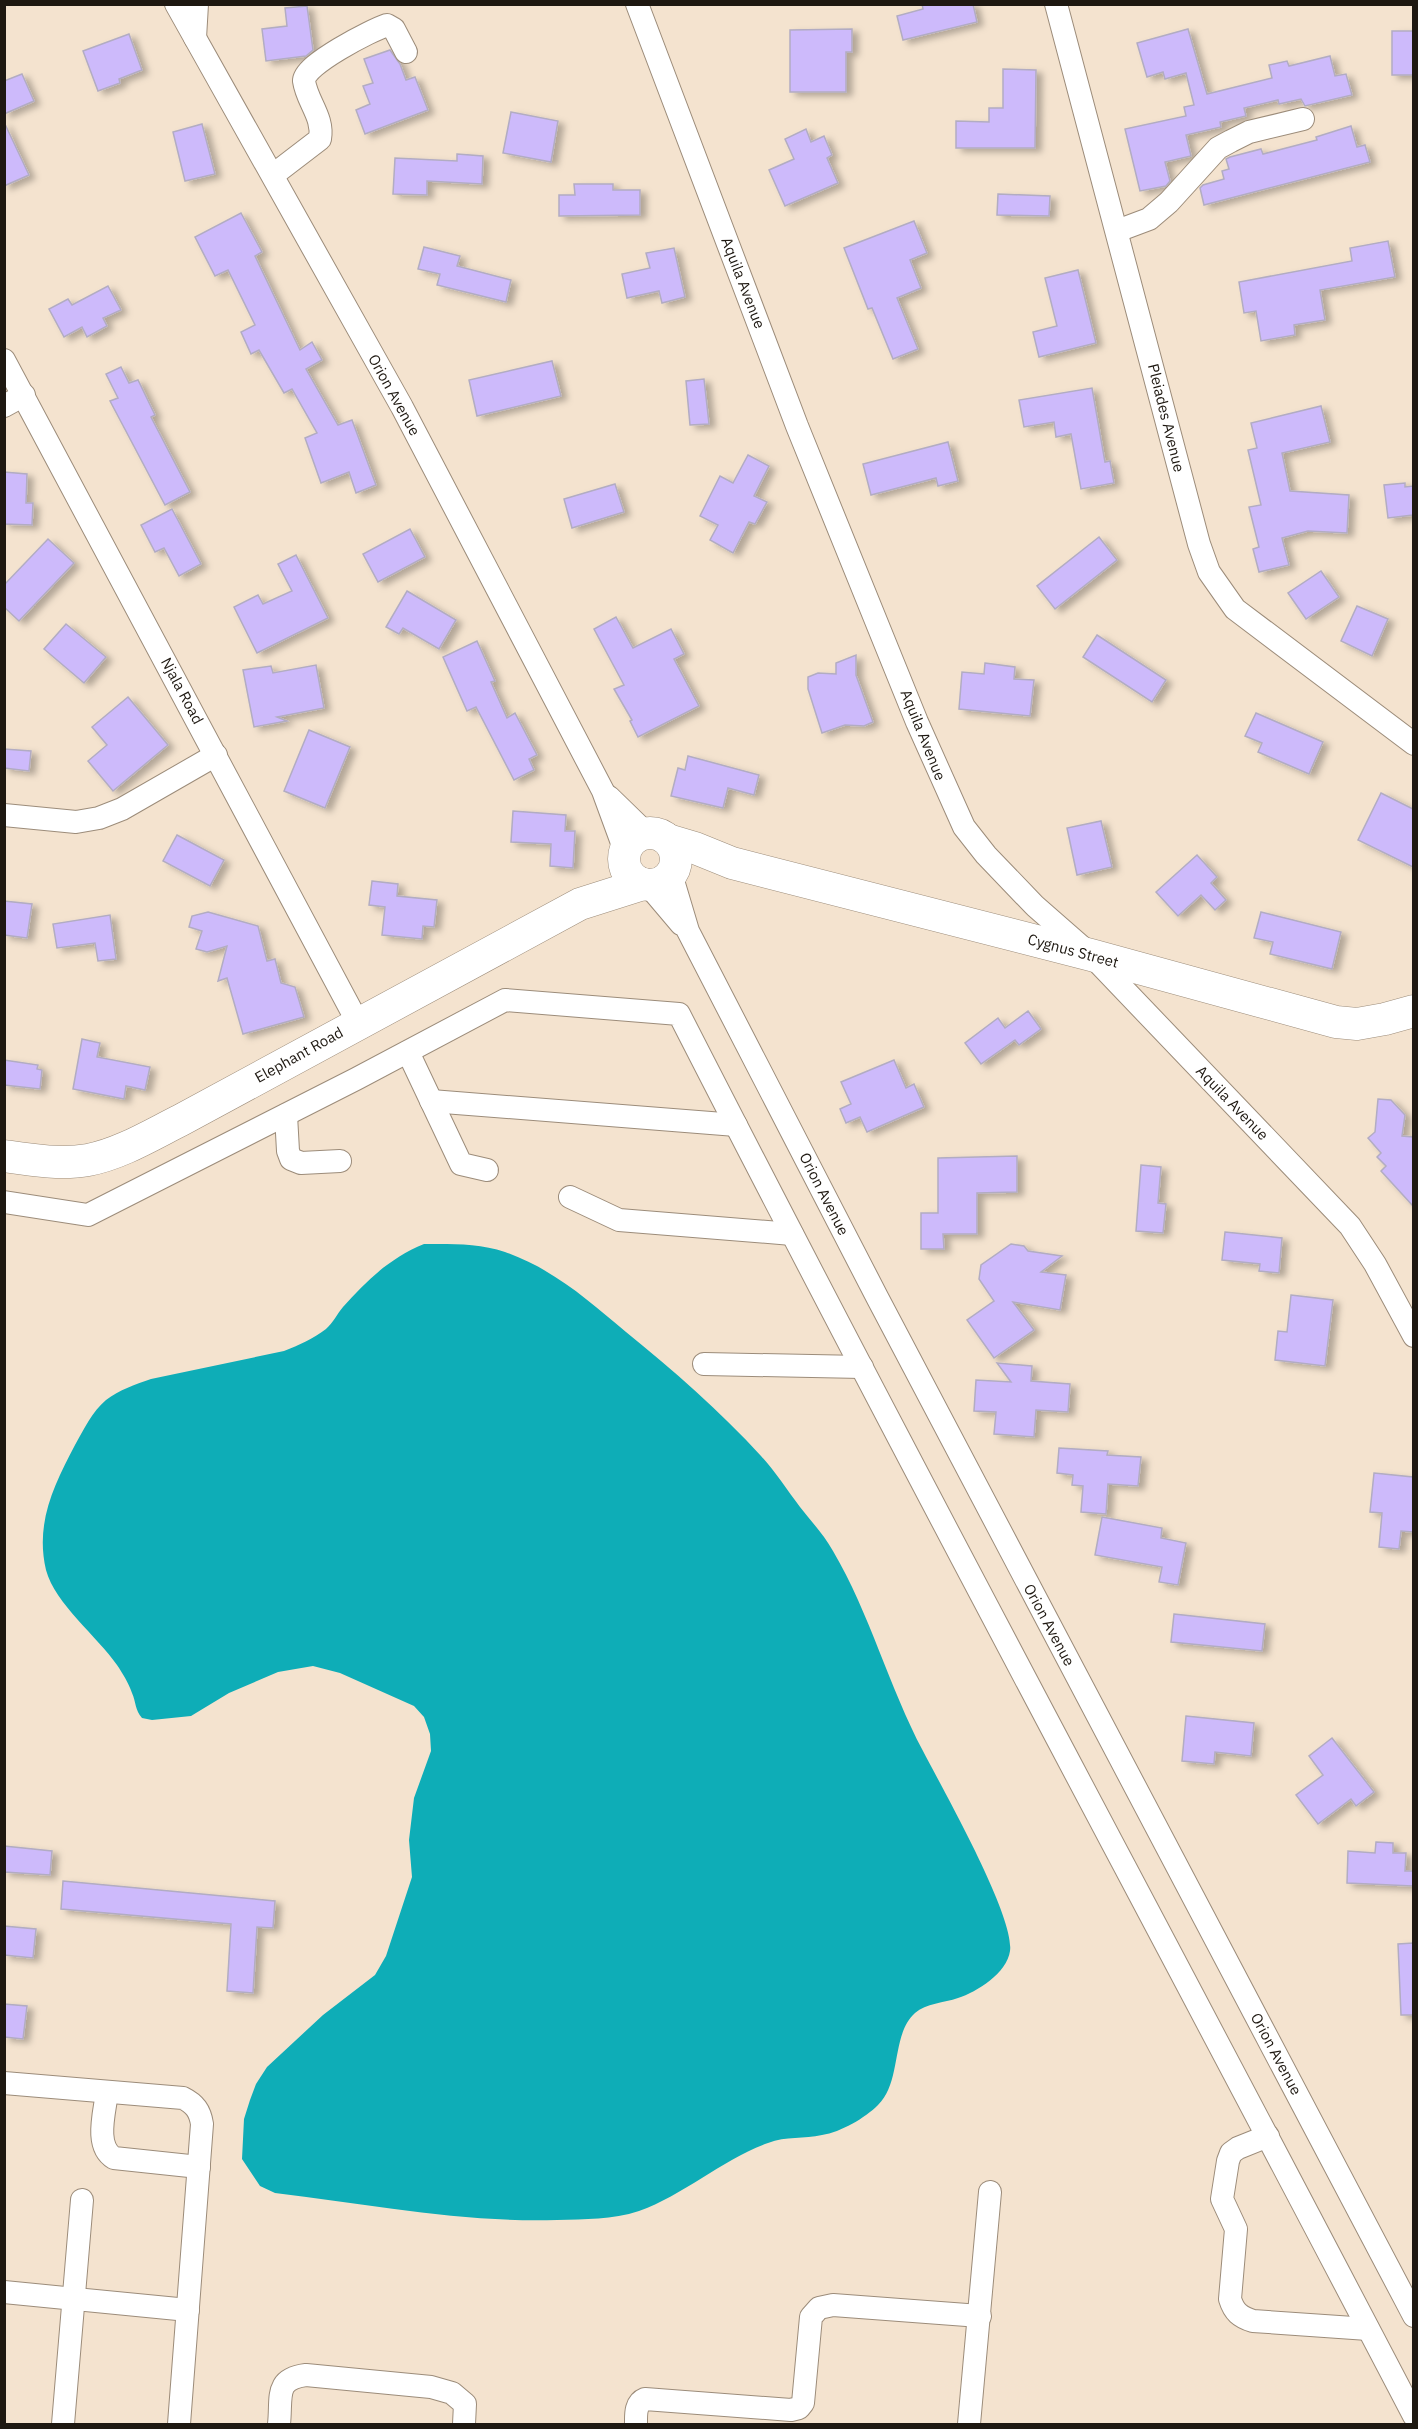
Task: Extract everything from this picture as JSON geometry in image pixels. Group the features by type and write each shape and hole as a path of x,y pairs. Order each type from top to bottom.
{"street":[{"name":"Orion Avenue","path":"176,4 402,408 603,791 650,862 688,932 1413,2316"},
{"path":"195,38 197,4"},
{"name":"Aquila Avenue","path":"637,4 797,426 945,788 964,827 986,855 1035,906 1091,955 1350,1227 1375,1264 1413,1336"},
{"name":"Pleiades Avenue","path":"1056,4 1198,544 1209,572 1235,609 1413,744"},
{"path":"273,175 320,139 322,130 320,121 305,84 304,77 308,70 387,25 394,29 406,51"},
{"path":"1117,231 1149,219 1169,202 1224,144 1249,132 1303,119"},
{"name":"Njala Road","path":"4,360 14,401 216,755 358,1023"},
{"path":"4,815 76,822 99,818 122,809 216,755"},
{"name":"Cygnus Street","path":"650,862 732,863 1091,955 1336,1022 1357,1023 1385,1019 1413,1011"},
{"name":"Elephant Road","path":"4,1156 68,1161 87,1160 117,1151 181,1120 580,904 612,876 650,862"},
{"path":"4,1202 88,1215 286,1115 505,1000 679,1014 792,1234 1268,2136 1413,2416"},
{"path":"408,1052 461,1164 487,1170"},
{"path":"431,1101 736,1125"},
{"path":"286,1115 288,1151 291,1159 301,1163 340,1161"},
{"path":"570,1197 619,1220 792,1234"},
{"path":"704,1364 862,1367"},
{"path":"4,2083 183,2098 196,2107 202,2124 179,2424"},
{"path":"107,2092 102,2144 107,2154 114,2158 199,2167"},
{"path":"1268,2136 1238,2148 1231,2153 1228,2161 1222,2199 1236,2229 1230,2300 1233,2310 1243,2318 1253,2321 1368,2329"},
{"path":"969,2424 990,2192"},
{"path":"63,2424 82,2200"},
{"path":"4,2292 188,2310"},
{"path":"636,2424 637,2406 645,2399 791,2410 799,2408 803,2403 811,2318 819,2308 833,2305 980,2316"},
{"path":"279,2424 283,2384 289,2378 306,2375 431,2387 452,2393 465,2404 464,2424"}],"water":[{"path":"424,1244 464,1245 495,1249 522,1259 554,1276 598,1308 679,1376 730,1423 766,1462 826,1539 846,1575 911,1727 990,1882 1008,1934 1010,1951 1008,1959 990,1981 966,1995 924,2007 915,2013 902,2033 891,2084 878,2105 866,2115 845,2128 829,2133 768,2143 735,2158 656,2204 639,2211 609,2218 521,2220 451,2216 275,2193 260,2186 242,2159 244,2119 256,2084 267,2067 323,2015 375,1975 386,1956 412,1877 409,1840 414,1798 431,1751 430,1734 424,1717 414,1706 340,1673 313,1666 278,1672 229,1693 191,1716 152,1720 142,1718 129,1685 119,1668 67,1608 51,1583 46,1570 43,1536 48,1505 67,1460 85,1427 106,1400 122,1390 151,1379 284,1351 306,1342 328,1327 370,1279 400,1256"}],"building":[{"path":"922,4 973,4 977,22 903,40 897,16 923,9"},
{"path":"307,6 313,50 306,56 266,61 262,29 287,26 285,8"},
{"path":"852,29 852,52 846,52 846,92 790,92 790,30"},
{"path":"1188,29 1207,94 1272,78 1269,65 1287,61 1289,66 1330,56 1335,76 1346,74 1352,95 1305,106 1301,99 1279,104 1278,100 1244,108 1246,116 1220,122 1221,127 1186,135 1191,156 1165,162 1170,181 1166,186 1140,191 1125,129 1186,116 1184,107 1194,105 1186,73 1165,79 1163,72 1147,77 1137,43"},
{"path":"1392,31 1413,31 1413,75 1392,75"},
{"path":"129,34 142,70 119,79 120,83 98,91 83,51"},
{"path":"390,50 400,64 406,80 415,77 428,110 365,134 356,110 370,104 363,86 373,83 364,59"},
{"path":"1003,69 1036,70 1035,148 956,148 956,121 989,122 989,108 1003,108"},
{"path":"22,74 34,101 4,114 4,81"},
{"path":"511,112 558,121 551,162 503,153"},
{"path":"4,122 29,175 4,186"},
{"path":"202,124 215,174 185,181 173,132"},
{"path":"1351,126 1357,147 1365,145 1370,162 1204,205 1200,188 1224,179 1222,171 1229,169 1226,159 1261,149 1263,154 1317,140 1316,137"},
{"path":"806,129 811,142 824,136 832,155 827,158 838,183 785,206 769,170 794,159 785,139"},
{"path":"457,154 483,156 482,184 427,181 427,195 393,194 395,158 457,161"},
{"path":"574,184 613,184 613,190 640,190 640,215 559,216 559,195 575,195"},
{"path":"998,194 1050,196 1049,216 997,215"},
{"path":"241,213 262,252 255,256 300,350 312,342 322,360 306,369 338,425 352,420 376,485 356,493 349,472 321,483 305,438 317,433 292,389 284,393 259,350 251,354 241,332 255,325 228,270 215,276 195,237"},
{"path":"914,221 927,253 910,260 921,288 897,298 918,349 893,359 872,308 868,309 844,248"},
{"path":"1388,241 1395,277 1320,290 1325,320 1294,325 1295,335 1261,341 1256,311 1244,313 1239,282 1352,261 1350,248"},
{"path":"424,247 460,256 457,266 511,280 506,302 437,285 440,274 418,269"},
{"path":"674,248 685,297 662,303 659,291 627,298 622,274 650,268 646,253"},
{"path":"1078,270 1096,343 1039,357 1033,332 1057,326 1045,278"},
{"path":"108,286 121,310 103,318 107,326 87,337 82,327 64,337 49,309 68,299 72,305"},
{"path":"552,361 561,396 477,416 469,380"},
{"path":"121,367 129,383 138,380 155,415 151,417 190,492 165,505 110,401 118,398 106,374"},
{"path":"704,379 709,424 690,425 686,381"},
{"path":"1092,388 1105,462 1110,461 1114,483 1081,489 1071,434 1056,437 1054,422 1024,427 1019,400"},
{"path":"1321,406 1330,442 1282,453 1290,491 1349,495 1347,533 1308,531 1282,538 1289,565 1259,572 1253,549 1259,547 1249,507 1261,505 1248,450 1257,448 1251,423"},
{"path":"948,442 958,481 938,486 936,478 871,495 863,464"},
{"path":"748,455 769,466 754,496 767,502 755,524 749,522 733,553 710,540 718,525 700,516 720,476 733,483"},
{"path":"4,472 27,474 26,503 33,503 32,525 4,524"},
{"path":"1405,483 1405,487 1413,486 1413,515 1388,518 1384,485"},
{"path":"615,484 624,512 572,528 564,499"},
{"path":"172,509 201,564 179,576 164,548 155,552 141,525"},
{"path":"410,529 425,557 378,582 363,554"},
{"path":"1099,537 1117,560 1055,609 1037,586"},
{"path":"48,539 74,563 19,621 4,607 4,585"},
{"path":"296,555 328,618 257,653 234,607 258,595 263,604 292,591 278,564"},
{"path":"1321,571 1339,597 1306,619 1288,593"},
{"path":"407,591 456,620 439,649 403,628 399,634 386,627"},
{"path":"1357,606 1388,619 1372,656 1341,641"},
{"path":"616,617 633,648 671,629 684,654 674,659 699,706 638,737 630,721 632,720 614,689 624,685 594,629"},
{"path":"66,624 106,657 84,683 44,649"},
{"path":"1097,635 1166,680 1152,702 1083,657"},
{"path":"477,641 495,681 491,682 507,718 515,713 537,755 529,759 534,770 514,780 476,707 467,711 443,657"},
{"path":"856,655 856,675 873,722 864,726 845,725 822,733 808,689 808,677 818,673 836,674 836,663"},
{"path":"985,663 1015,667 1014,679 1034,680 1030,716 959,709 962,672 984,674"},
{"path":"316,665 324,708 277,717 287,721 254,727 243,670 271,666 273,673"},
{"path":"128,697 168,745 113,791 88,761 107,745 92,727"},
{"path":"1256,713 1323,742 1309,774 1258,752 1262,743 1245,736"},
{"path":"309,730 350,747 325,808 284,791"},
{"path":"4,749 31,751 29,771 4,768"},
{"path":"688,756 759,775 754,795 728,788 723,808 671,796 678,768 685,770"},
{"path":"1381,793 1413,809 1413,867 1358,840"},
{"path":"513,811 566,815 565,831 575,831 573,868 550,866 551,844 511,842"},
{"path":"1101,821 1112,867 1077,875 1067,828"},
{"path":"177,835 224,860 210,886 163,861"},
{"path":"1197,855 1217,877 1211,883 1226,900 1215,910 1201,895 1178,916 1156,892"},
{"path":"372,881 398,884 397,896 437,900 434,927 423,926 422,939 382,935 385,907 369,905"},
{"path":"4,901 32,904 27,938 4,935"},
{"path":"208,912 258,926 267,961 275,959 281,983 295,987 304,1017 243,1034 227,978 218,981 227,946 207,952 196,949 202,931 189,927 192,916"},
{"path":"1261,912 1341,932 1332,969 1270,954 1273,942 1254,938"},
{"path":"110,915 116,959 98,961 95,943 57,948 53,924"},
{"path":"1028,1011 1041,1029 1019,1045 1015,1040 981,1064 965,1043 998,1018 1005,1028"},
{"path":"82,1039 100,1043 97,1057 150,1067 145,1090 126,1086 124,1099 73,1089"},
{"path":"4,1060 38,1065 37,1069 42,1070 40,1089 4,1085"},
{"path":"894,1060 906,1088 914,1084 924,1107 867,1132 860,1117 846,1123 840,1109 851,1104 841,1082"},
{"path":"1378,1099 1391,1100 1405,1115 1402,1136 1413,1137 1413,1206 1381,1171 1386,1166 1377,1157 1381,1153 1368,1138 1375,1132"},
{"path":"1017,1156 1017,1192 977,1193 977,1234 943,1234 944,1249 921,1249 921,1213 938,1213 938,1158"},
{"path":"1141,1165 1161,1167 1158,1203 1166,1204 1163,1233 1136,1231"},
{"path":"1225,1232 1282,1238 1279,1273 1259,1271 1260,1264 1222,1260"},
{"path":"1011,1244 1024,1246 1028,1251 1062,1256 1041,1272 1066,1275 1060,1310 1013,1302 1034,1330 994,1358 967,1320 994,1301 979,1279 981,1265"},
{"path":"1291,1295 1333,1300 1325,1366 1275,1360 1278,1331 1287,1332"},
{"path":"997,1363 1032,1366 1031,1381 1070,1384 1068,1412 1036,1410 1034,1437 994,1434 996,1412 974,1411 976,1380 1011,1382"},
{"path":"1059,1448 1108,1451 1107,1455 1141,1457 1138,1486 1108,1484 1106,1514 1081,1512 1083,1486 1072,1485 1073,1475 1057,1473"},
{"path":"1374,1473 1413,1477 1413,1532 1401,1531 1399,1549 1379,1547 1382,1513 1370,1512"},
{"path":"1102,1517 1162,1528 1161,1538 1186,1543 1178,1585 1159,1582 1162,1567 1095,1555"},
{"path":"1174,1614 1265,1624 1262,1651 1171,1642"},
{"path":"1186,1716 1254,1723 1251,1756 1215,1752 1214,1764 1182,1761"},
{"path":"1332,1738 1374,1792 1356,1806 1351,1799 1318,1824 1296,1795 1323,1775 1309,1756"},
{"path":"1376,1842 1393,1843 1393,1853 1406,1853 1405,1871 1413,1871 1413,1886 1347,1883 1348,1851 1375,1853"},
{"path":"4,1846 52,1851 50,1875 4,1872"},
{"path":"63,1881 275,1901 273,1928 257,1927 253,1993 227,1991 231,1924 61,1909"},
{"path":"4,1926 36,1929 33,1958 4,1955"},
{"path":"1413,1943 1413,2015 1401,2015 1398,1944"},
{"path":"4,2004 27,2006 23,2039 4,2037"}]}
